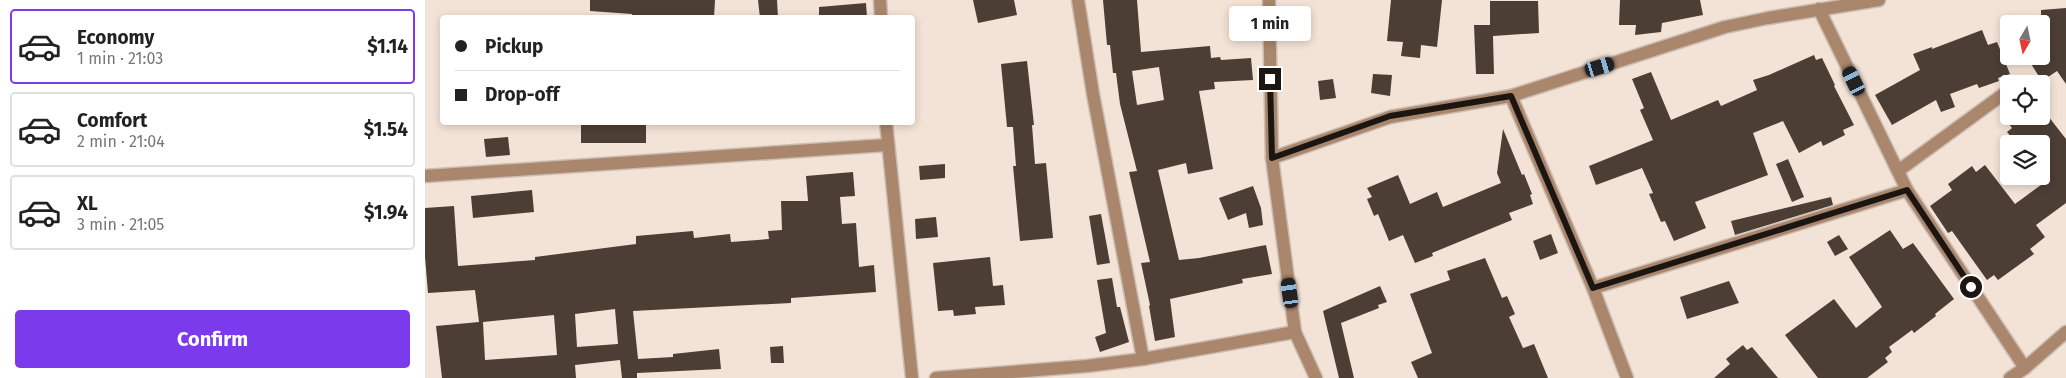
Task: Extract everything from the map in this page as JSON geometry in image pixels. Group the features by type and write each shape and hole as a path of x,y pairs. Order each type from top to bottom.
{"street":[{"path":"880,0 881,15"},
{"path":"1079,0 1093,94 1143,358"},
{"path":"1269,0 1272,158 1295,332 1316,378"},
{"path":"1272,158 1390,116 1511,96 1725,27 1879,0"},
{"path":"1819,9 1907,190 2025,368"},
{"path":"1511,96 1593,288 1627,378"},
{"path":"1898,171 2000,97"},
{"path":"886,125 912,378"},
{"path":"425,176 887,146"},
{"path":"1593,288 1907,190"},
{"path":"936,378 1068,368 1143,358 1295,332"},
{"path":"2010,378 2025,368 2066,332"}],"building":[{"path":"590,0 715,0 714,15 632,15 590,11"},
{"path":"758,0 777,0 778,15 760,15"},
{"path":"973,0 1014,0 1017,15 978,23"},
{"path":"1103,0 1137,0 1141,52 1210,46 1211,58 1220,57 1221,60 1251,58 1253,80 1214,82 1215,89 1199,91 1213,169 1188,174 1186,163 1158,170 1179,260 1266,245 1272,274 1242,279 1243,283 1170,299 1175,337 1155,341 1141,263 1150,262 1129,172 1137,171 1120,104 1116,73 1113,73 1110,45 1107,45","holes":["1159,67 1164,100 1137,105 1132,71"]},
{"path":"1391,0 1442,0 1437,47 1421,45 1420,58 1401,56 1403,42 1387,41"},
{"path":"1620,0 1700,0 1703,15 1662,23 1661,32 1635,35 1636,25 1619,25"},
{"path":"1490,1 1538,1 1539,33 1493,36 1494,74 1476,74 1474,25 1490,25"},
{"path":"866,3 867,15 819,15 819,7"},
{"path":"2066,8 2066,84 2057,71 2050,76 2038,75 2032,65 2050,65 2050,15 2041,15 2041,10"},
{"path":"1277,12 1289,14 1287,30 1278,29"},
{"path":"1982,30 1988,45 1997,42 2000,49 2000,65 2006,65 2010,74 2000,75 1999,81 1979,88 1977,84 1950,94 1955,107 1941,112 1936,100 1892,125 1875,95 1920,70 1913,54 1932,47 1932,49"},
{"path":"1814,55 1816,60 1822,58 1854,125 1843,130 1845,135 1823,146 1821,141 1799,153 1783,121 1753,133 1768,175 1695,202 1706,228 1674,241 1665,221 1661,222 1649,194 1653,193 1642,168 1596,185 1589,166 1653,140 1640,110 1644,108 1632,79 1651,72 1671,120 1718,100 1721,106 1757,90 1753,80"},
{"path":"1027,61 1034,125 1032,125 1035,164 1046,163 1053,238 1020,241 1013,166 1016,166 1013,127 1007,127 1001,64"},
{"path":"1373,74 1392,75 1390,96 1371,93"},
{"path":"1333,79 1336,98 1320,100 1318,81"},
{"path":"2050,119 2066,139 2066,203 2036,225 2045,237 2030,249 2034,254 1998,280 1994,275 1987,280 1952,231 1948,233 1930,206 1952,190 1948,184 1972,166 1976,172 1985,165 2015,204 2041,185 2050,185 2050,135 2010,135 2007,132 2012,128 2010,125 2050,125"},
{"path":"581,125 646,125 646,143 581,143"},
{"path":"1503,129 1532,194 1530,195 1533,204 1509,213 1512,220 1432,253 1433,256 1415,263 1403,235 1389,241 1378,214 1374,216 1367,199 1372,197 1367,188 1398,175 1410,204 1437,192 1443,207 1501,183 1497,173"},
{"path":"508,137 510,155 486,157 484,139"},
{"path":"1788,159 1804,197 1792,202 1776,164"},
{"path":"945,164 945,178 920,180 919,166"},
{"path":"853,172 855,196 840,197 842,224 856,223 859,267 874,265 876,292 791,298 791,303 633,311 638,359 673,357 673,354 719,349 721,369 637,373 637,378 622,378 620,360 575,365 576,378 442,378 436,326 479,322 475,290 428,293 425,257 425,208 454,206 458,266 535,260 535,257 636,244 636,236 693,231 694,238 730,234 731,242 769,239 768,231 782,230 781,201 808,201 806,176","holes":["615,309 618,344 577,347 575,314","554,315 557,355 485,360 483,322"]},
{"path":"1253,186 1261,208 1263,225 1249,228 1246,213 1228,220 1219,198"},
{"path":"532,190 534,212 473,218 471,196"},
{"path":"1831,197 1833,205 1735,235 1731,221"},
{"path":"1101,214 1110,263 1097,265 1089,216"},
{"path":"936,217 938,237 916,239 915,219"},
{"path":"1890,230 1903,249 1913,243 1954,299 1914,333 1912,330 1889,347 1892,352 1885,358 1888,362 1867,378 1818,378 1785,335 1834,299 1856,328 1882,307 1849,257"},
{"path":"1551,234 1558,253 1540,260 1533,241"},
{"path":"1839,235 1848,249 1835,256 1827,242"},
{"path":"990,257 993,286 1003,285 1005,305 975,307 976,314 954,316 953,310 938,311 933,263"},
{"path":"1485,258 1502,298 1507,296 1515,314 1509,317 1523,348 1534,344 1548,378 1418,378 1411,362 1432,353 1410,294 1450,280 1447,271"},
{"path":"1112,278 1117,307 1120,307 1129,342 1100,352 1095,337 1106,333 1097,280"},
{"path":"1729,281 1739,303 1687,319 1680,297"},
{"path":"1380,286 1387,302 1378,305 1379,308 1341,323 1354,378 1339,378 1323,311"},
{"path":"1743,345 1747,350 1752,347 1778,378 1714,378 1730,364 1726,359"},
{"path":"783,346 784,363 771,363 770,347"}],"route":[{"path":"1270,79 1272,158 1390,116 1511,96 1593,288 1907,190 1971,287"}]}
